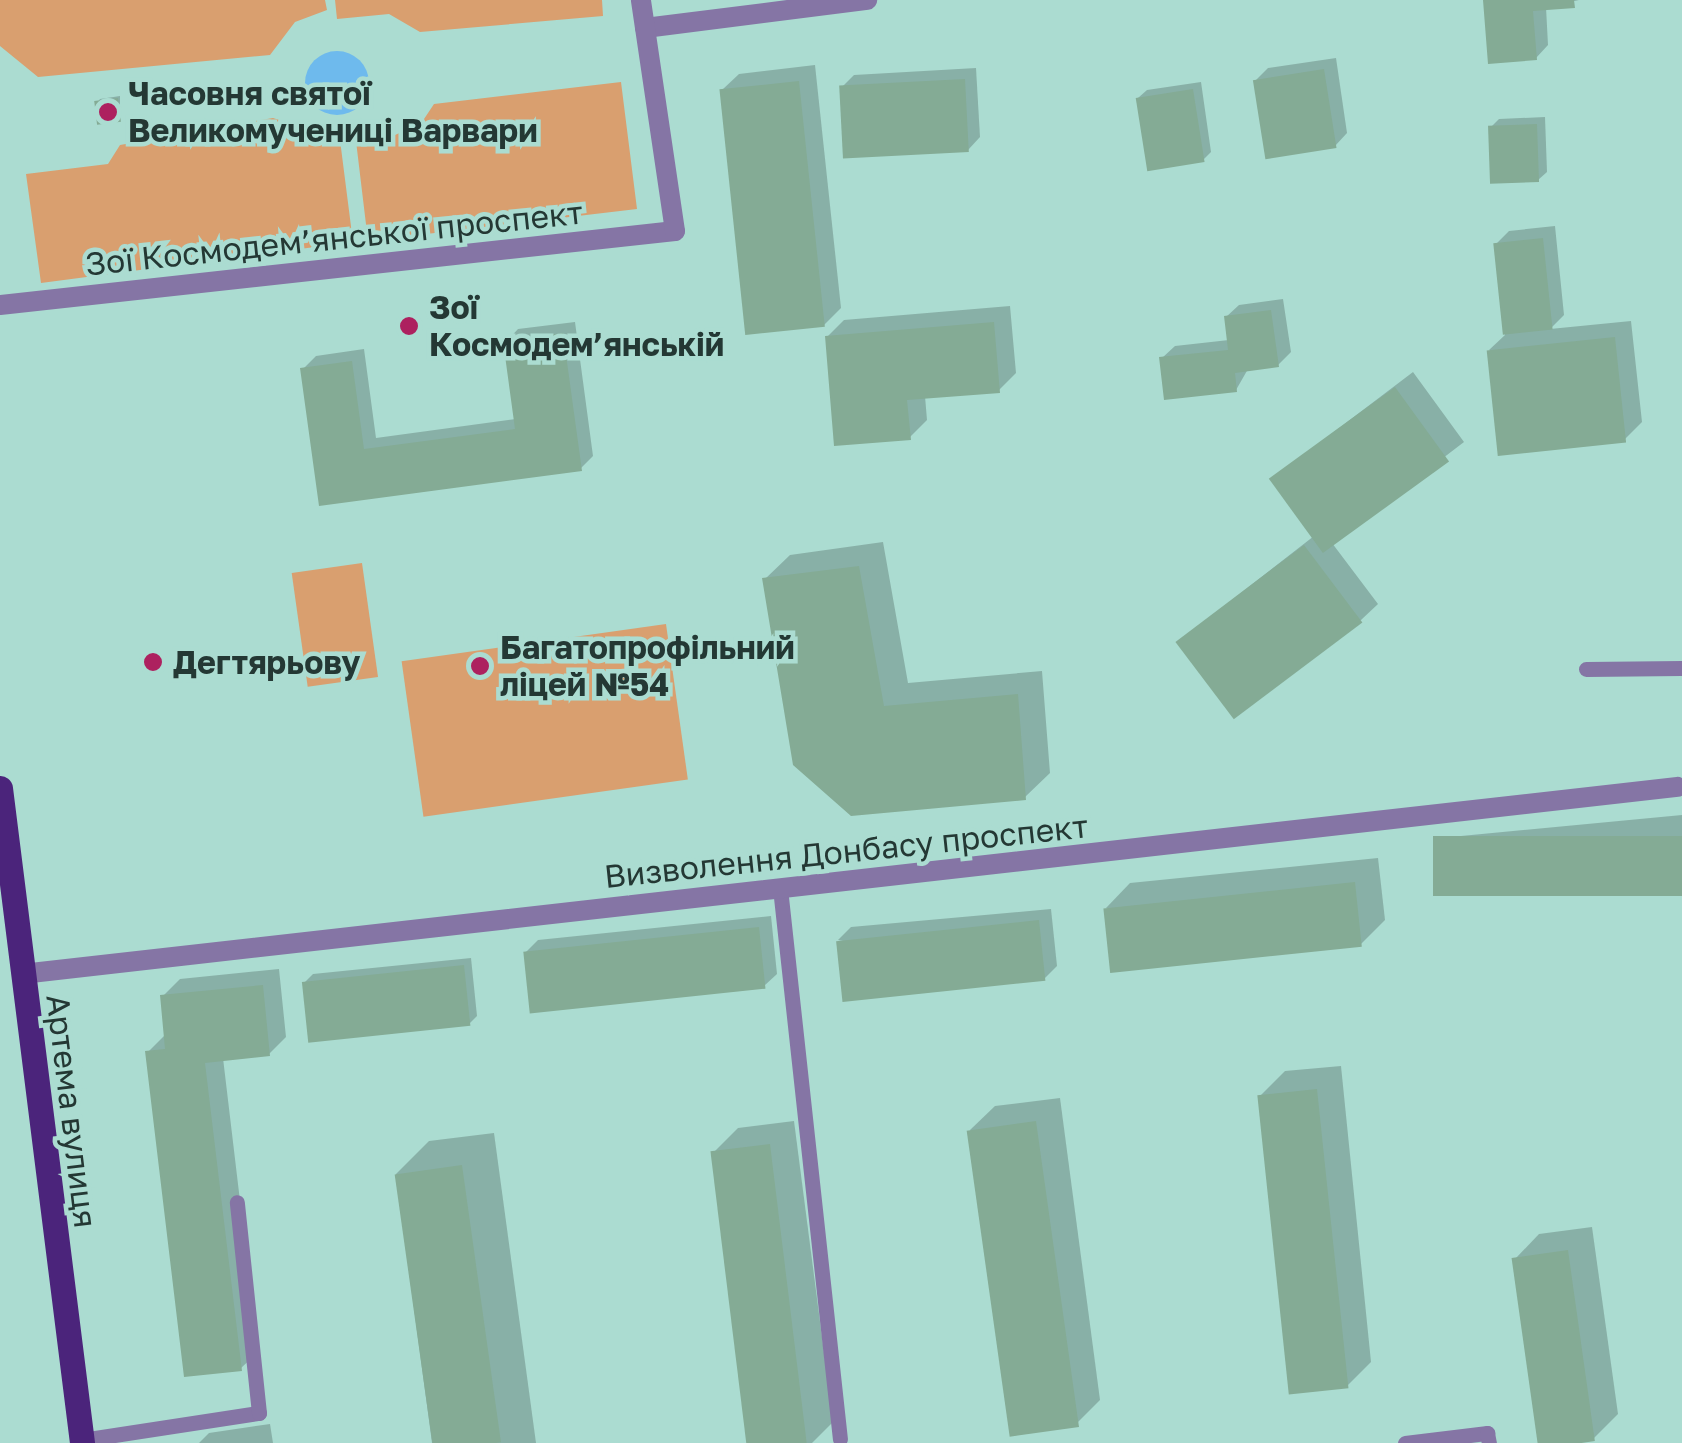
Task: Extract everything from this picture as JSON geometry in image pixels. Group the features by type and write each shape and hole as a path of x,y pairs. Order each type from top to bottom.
{"main road":[{"name":"Артема вулиця","path":"0,788 82,1442"}],"street":[{"path":"640,0 645,28 867,0"},
{"name":"Зої Космодем’янської проспект","path":"0,304 675,230 645,28"},
{"name":"Визволення Донбасу проспект","path":"22,974 1678,787"}],"lane":[{"path":"1586,669 1682,668"},
{"path":"780,888 840,1439"},
{"path":"82,1442 259,1413 237,1202"},
{"path":"1405,1443 1487,1434 1488,1443"}],"shaded area":[{"path":"0,0 325,0 327,10 295,22 270,55 38,77 0,46"},
{"path":"335,0 602,0 603,16 420,32 389,14 337,19"},
{"path":"621,82 637,209 368,241 356,141 391,137 422,122 434,104"},
{"path":"273,118 340,140 353,242 41,283 26,174 108,164 120,145"},
{"path":"362,563 378,677 308,687 292,573"},
{"path":"666,624 688,779 423,817 402,661"}],"water":[{"path":"337,51 359,61 369,83 359,105 337,115 315,105 305,83 315,61"}],"building":[{"path":"1483,0 1574,0 1575,8 1533,11 1537,60 1488,64"},
{"path":"1324,69 1337,148 1265,159 1253,80"},
{"path":"965,79 969,152 843,158 839,86"},
{"path":"799,81 825,327 745,335 719,89"},
{"path":"1193,89 1205,162 1147,171 1136,98"},
{"name":"Часовня святої Великомучениці Варвари","path":"118,98 121,122 97,125 94,101"},
{"path":"1537,124 1539,182 1490,184 1488,126"},
{"path":"1543,238 1553,329 1503,335 1493,243"},
{"path":"1271,310 1279,367 1235,373 1237,392 1164,400 1159,357 1228,350 1224,316"},
{"path":"994,322 1000,393 907,400 911,440 834,446 825,336"},
{"path":"563,333 582,471 319,506 300,368 352,361 364,449 515,429 503,341"},
{"path":"1615,337 1626,442 1498,456 1487,350"},
{"path":"1395,387 1449,461 1323,553 1269,479"},
{"path":"1304,545 1362,622 1234,719 1175,642"},
{"path":"859,566 884,706 1018,694 1026,800 851,816 793,765 762,578"},
{"path":"1433,836 1682,836 1682,896 1433,896"},
{"path":"1355,882 1362,947 1110,973 1103,908"},
{"path":"1039,920 1045,981 842,1002 836,941"},
{"path":"759,927 765,989 530,1013 523,952"},
{"path":"464,965 470,1026 308,1043 302,982"},
{"path":"263,985 270,1056 205,1063 242,1371 184,1377 145,1051 165,1049 160,995"},
{"path":"1317,1089 1348,1388 1289,1395 1257,1095"},
{"path":"1036,1121 1079,1427 1010,1437 967,1131"},
{"path":"770,1144 807,1443 746,1443 710,1151"},
{"path":"462,1165 501,1442 432,1443 395,1174"},
{"path":"1568,1250 1595,1441 1538,1443 1512,1258"}],"place":[{"name":"Часовня святої Великомучениці Варвари","path":"108,112"},
{"name":"Зої Космодем’янській","path":"409,326"},
{"name":"Дегтярьову","path":"153,662"},
{"name":"Багатопрофільний ліцей №54","path":"480,666"}]}
